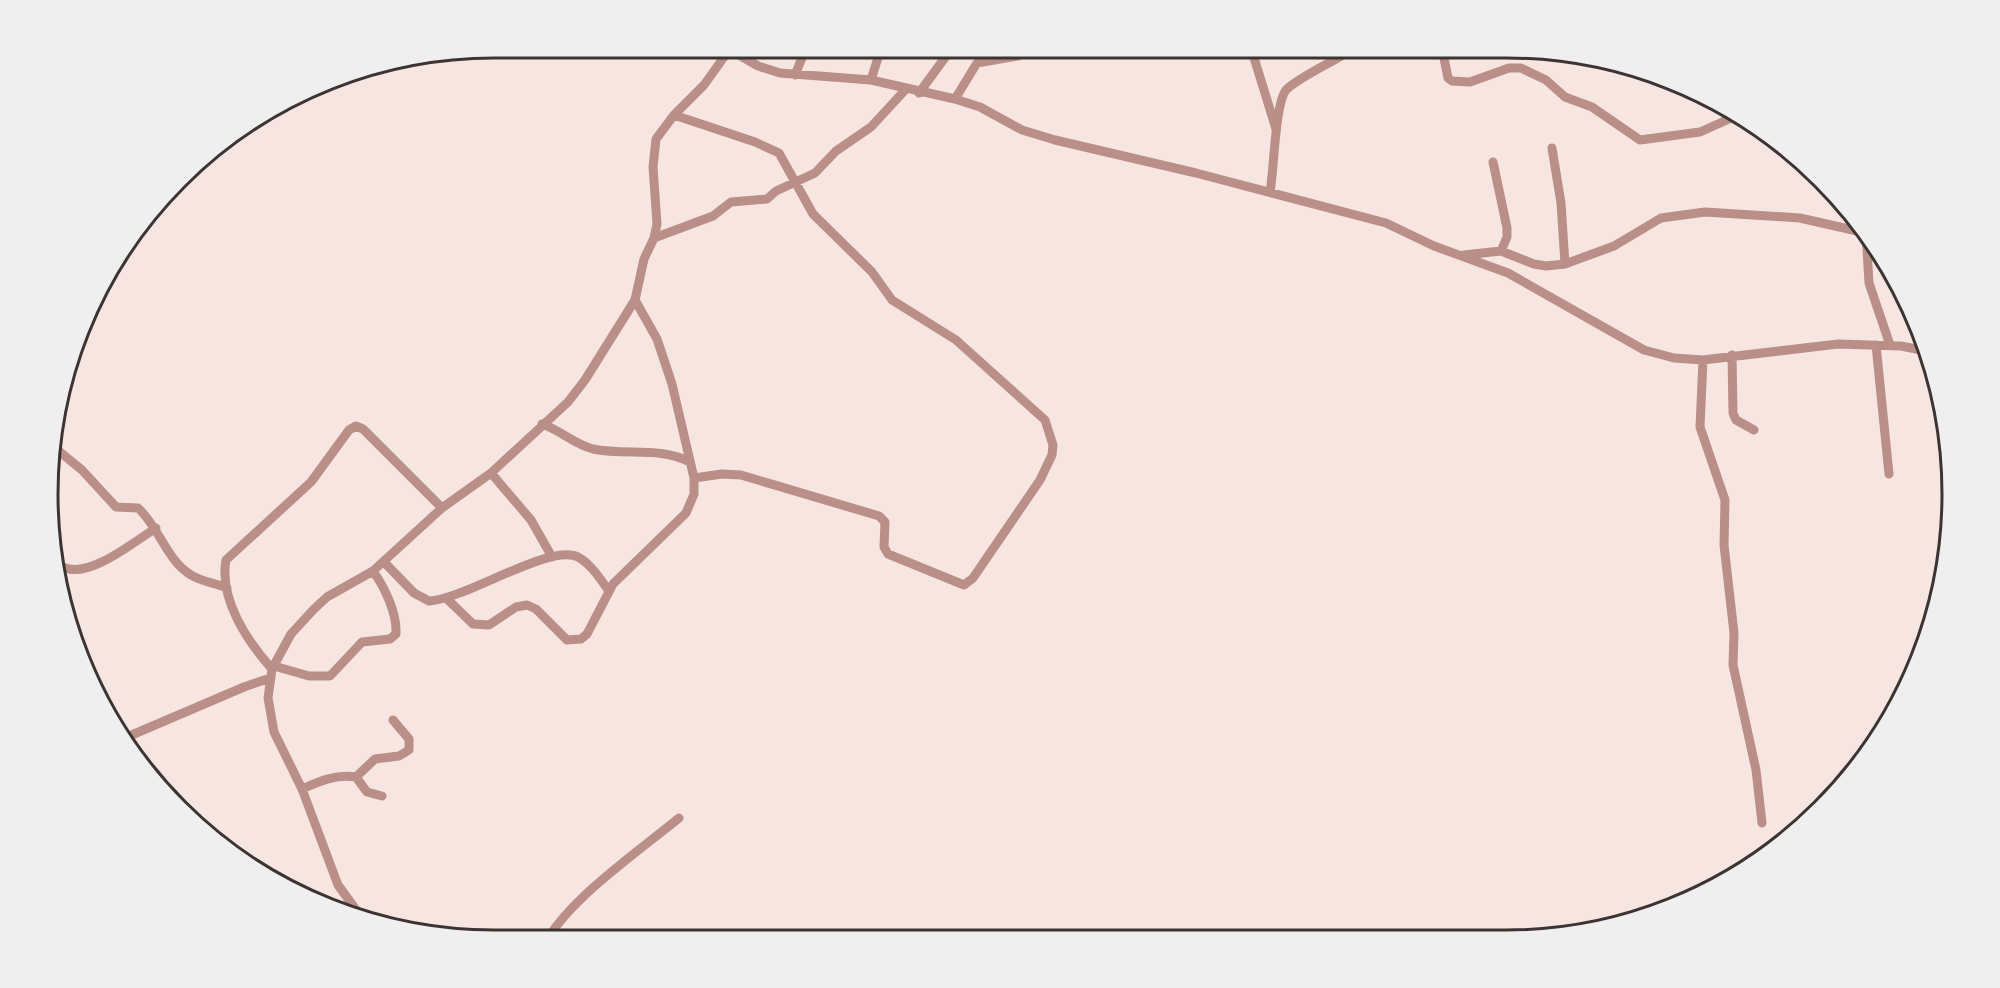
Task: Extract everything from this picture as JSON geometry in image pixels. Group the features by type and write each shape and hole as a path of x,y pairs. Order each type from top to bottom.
{"street":[{"path":"349,903 338,885 302,789 271,722 268,698 272,671 291,634 327,597 373,571 384,562 442,508 491,473 574,394 635,300 644,259 654,238 657,224 652,167 656,139 674,115 704,85 722,58"},
{"path":"744,58 758,66 795,75 871,80 919,93 954,99 980,107 1022,130 1055,140 1270,192 1386,223 1434,246 1464,255 1514,276 1644,350 1674,358 1703,360 1838,344 1890,345 1916,349"},
{"path":"795,75 802,58"},
{"path":"871,80 878,58"},
{"path":"919,93 944,58"},
{"path":"954,99 977,63 993,58"},
{"path":"1254,58 1276,132"},
{"path":"1270,192 1276,132 1284,92 1296,82 1340,58"},
{"path":"1444,58 1448,78 1452,81 1470,82 1509,68 1521,68 1546,80 1565,97 1598,111 1640,140 1700,132 1728,119"},
{"path":"654,238 713,216 731,202 767,199 776,191 815,174 836,151 872,127 906,89"},
{"path":"674,115 772,148 784,161 794,184 813,214 872,272 892,300 956,340 1045,420 1051,435 1052,454 1040,480 972,578 964,585 888,554 884,547 885,522 879,516 741,475 722,474 694,477"},
{"path":"1552,148 1562,213 1565,264"},
{"path":"1493,162 1507,228 1507,237 1501,251"},
{"path":"1464,255 1501,251 1540,265 1565,264 1614,246 1661,218 1705,212 1800,218 1853,230"},
{"path":"1867,251 1869,282 1890,345"},
{"path":"446,598 468,622 480,625 489,625 516,608 527,605 536,609 561,636 574,641 587,634 609,591 654,542 686,513 692,504 694,477 672,384 657,339 635,300"},
{"path":"1876,345 1889,474"},
{"path":"1732,356 1733,413 1736,420 1754,430"},
{"path":"1703,360 1700,427 1725,500 1724,545 1734,633 1733,665 1756,771 1762,823"},
{"path":"542,424 556,429 581,446 612,451 668,453 690,462"},
{"path":"272,671 254,649 242,627 227,588 224,572 226,560 311,482 350,430 356,426 363,429 442,508"},
{"path":"60,452 82,470 116,507 138,508 156,528 170,552 191,575 227,588"},
{"path":"491,473 531,520 552,557"},
{"path":"65,567 76,570 89,568 156,528"},
{"path":"384,562 421,599 429,601 446,598 552,557 568,554 579,557 609,591"},
{"path":"131,735 233,691 272,671 309,676 330,676 362,642 390,639 396,634 394,615 381,583 373,571"},
{"path":"302,789 334,777 356,777 375,759 399,756 409,750 409,739 393,720"},
{"path":"356,777 367,792 382,796"},
{"path":"555,930 564,918 606,878 679,818"}]}
